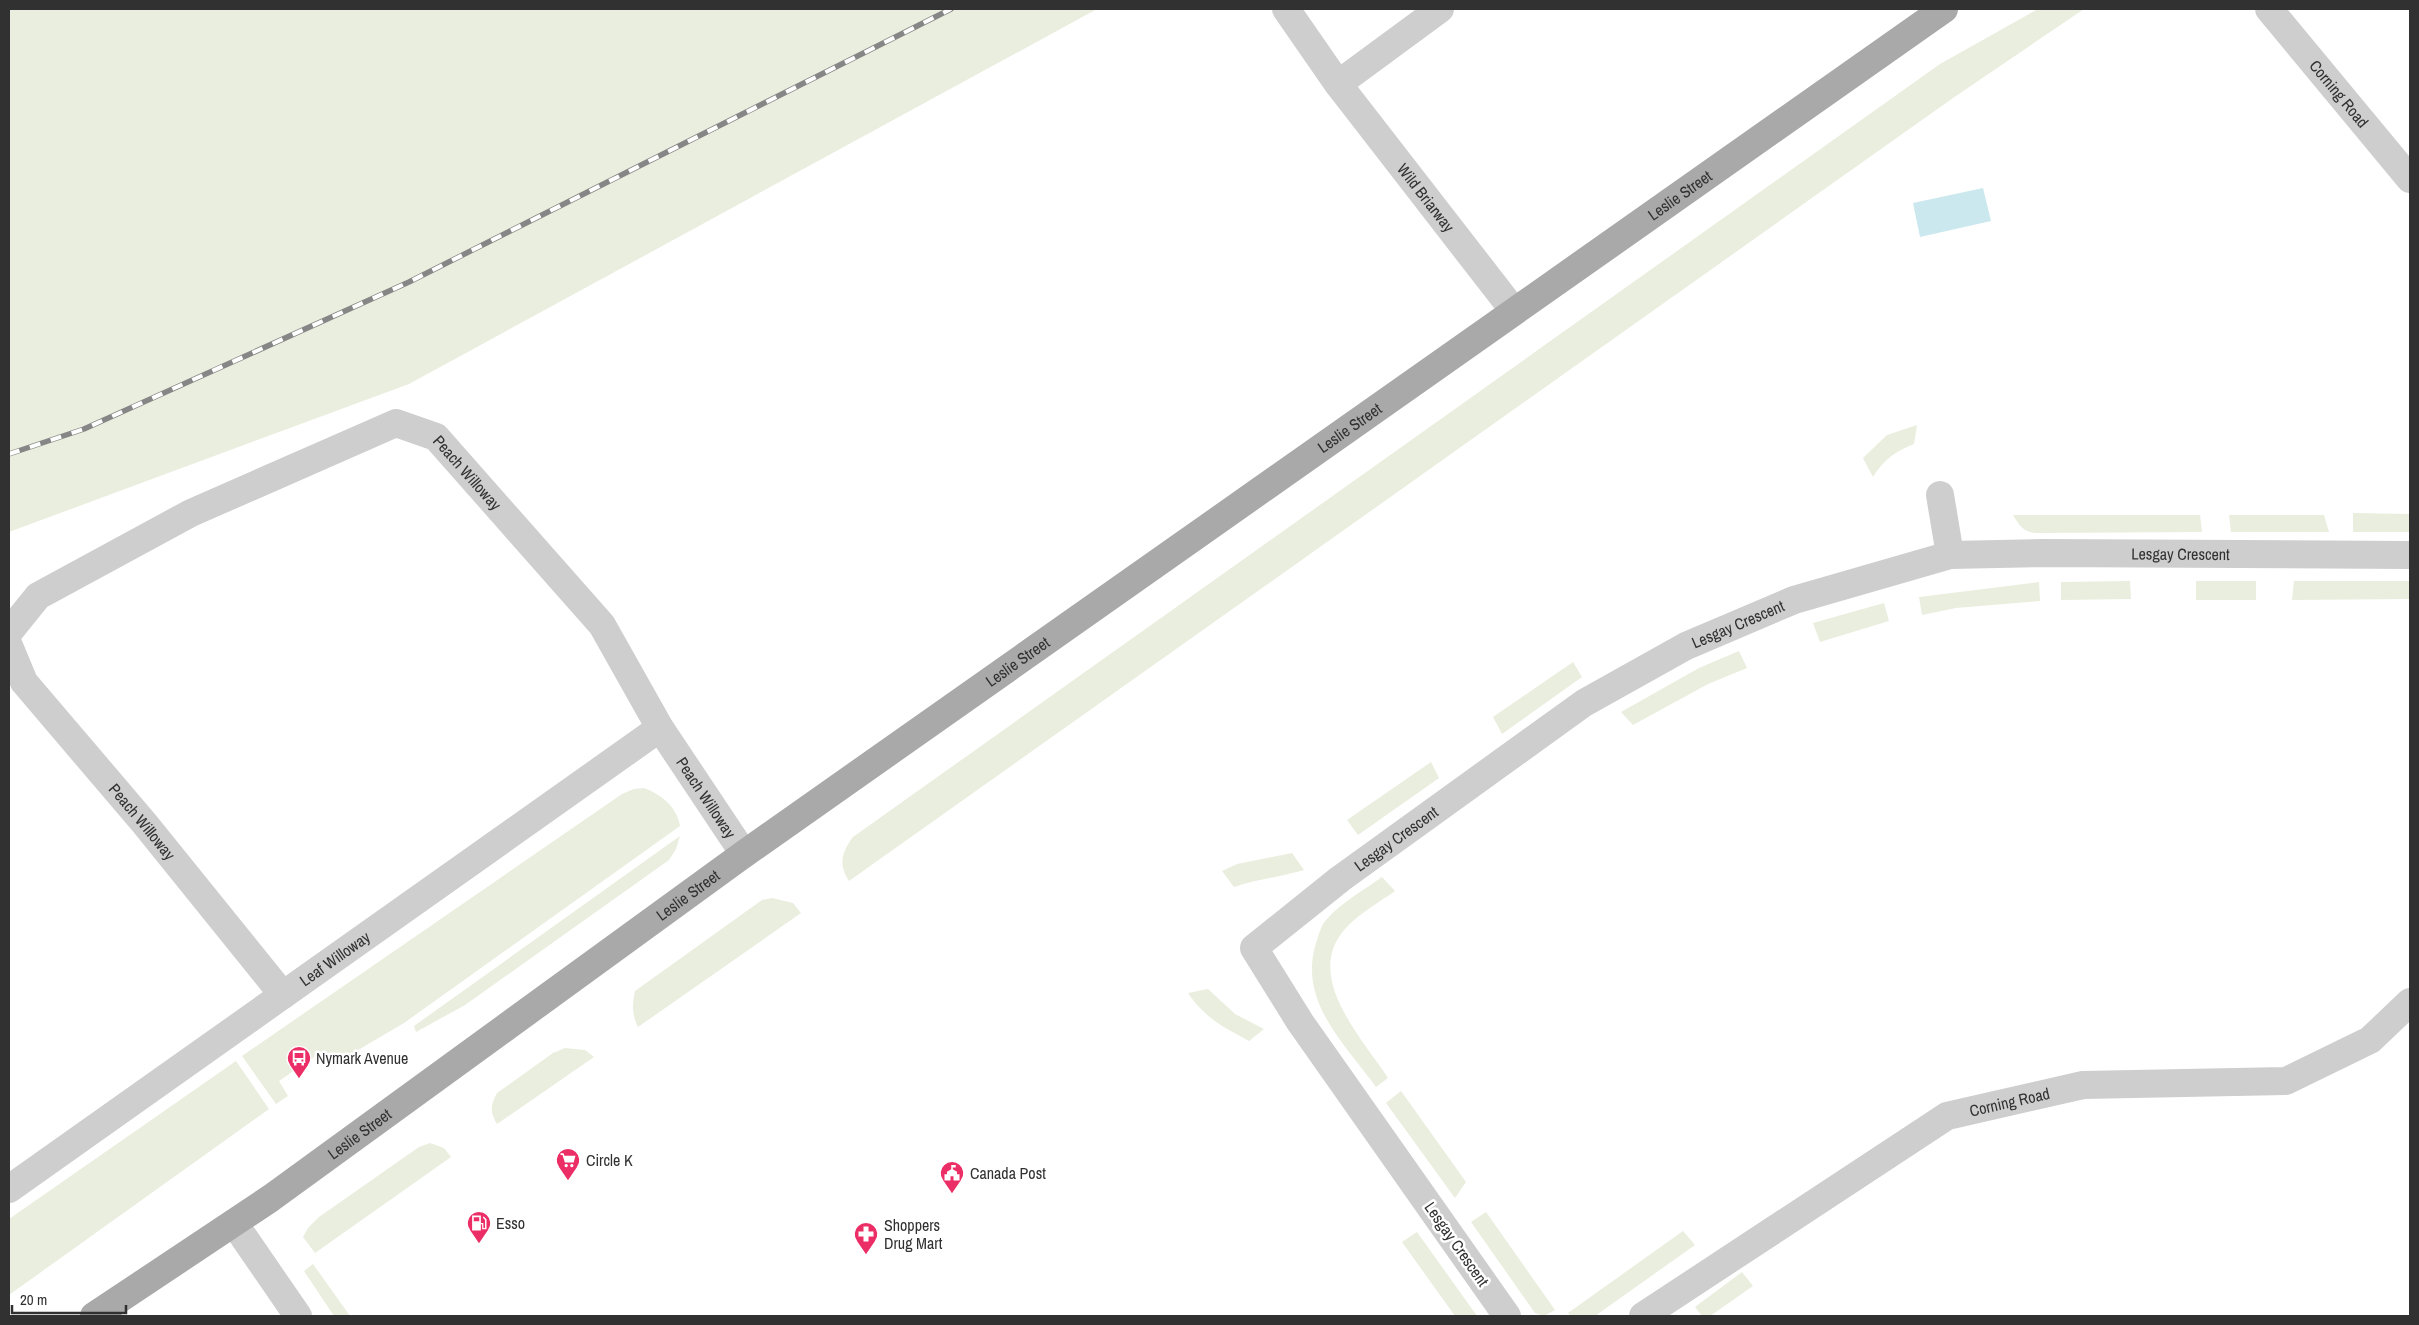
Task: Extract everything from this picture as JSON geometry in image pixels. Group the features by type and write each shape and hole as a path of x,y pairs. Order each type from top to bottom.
{"main road":[{"name":"Leslie Street","path":"94,1316 234,1223 744,854 1944,9"}],"street":[{"name":"Wild Briarway","path":"1286,9 1338,84 1514,311"},
{"path":"1338,84 1440,9"},
{"name":"Corning Road","path":"2269,9 2410,179"},
{"name":"Peach Willoway","path":"9,632 38,596 165,527 191,513 396,423 436,437 602,625 660,728 744,854"},
{"path":"1940,495 1950,556"},
{"name":"Lesgay Crescent","path":"1507,1316 1300,1022 1254,948 1340,879 1597,695 1686,646 1794,600 1950,556 2042,553 2410,555"},
{"name":"Peach Willoway","path":"9,646 24,682 145,824 283,995"},
{"name":"Leaf Willoway","path":"9,1190 660,728"},
{"name":"Corning Road","path":"1643,1316 1947,1116 2084,1085 2286,1081 2370,1040 2410,1002"},
{"path":"234,1223 298,1316"}],"green space":[{"path":"9,9 1097,9 409,384 9,532"},
{"path":"2038,9 2084,9 1953,98 849,881 843,869 843,858 846,848 853,837 1940,64"},
{"path":"1917,425 1914,444 1890,457 1873,477 1863,458 1887,435"},
{"path":"2353,513 2410,514 2410,532 2353,532"},
{"path":"2013,515 2200,515 2202,532 2036,533 2025,530 2019,525"},
{"path":"2229,515 2324,515 2329,532 2231,532"},
{"path":"2130,581 2131,599 2061,600 2061,582"},
{"path":"2196,581 2256,581 2256,600 2196,600"},
{"path":"2294,581 2410,581 2410,599 2292,600"},
{"path":"2039,582 2040,601 1956,608 1922,615 1919,597"},
{"path":"1884,603 1889,621 1820,642 1813,623"},
{"path":"1739,651 1747,668 1708,684 1633,725 1621,712 1699,668"},
{"path":"1573,662 1582,677 1502,734 1493,717"},
{"path":"1431,762 1439,778 1358,835 1347,820"},
{"path":"644,788 663,798 672,807 680,826 404,1023 331,1066 321,1052 279,1081 288,1096 276,1104 242,1056 622,794 634,789"},
{"path":"680,836 676,849 669,860 465,1005 416,1032 414,1026"},
{"path":"1292,853 1304,870 1234,887 1222,871 1237,864"},
{"path":"1382,877 1395,891 1365,911 1344,930 1332,955 1331,973 1335,992 1343,1011 1388,1078 1376,1087 1327,1020 1313,984 1312,964 1316,943 1325,921 1346,902"},
{"path":"772,898 793,903 801,913 638,1027 633,1010 635,991 762,900"},
{"path":"1208,989 1235,1014 1264,1029 1249,1041 1215,1021 1194,1002 1188,993"},
{"path":"565,1048 585,1050 594,1057 497,1124 492,1109 497,1093 553,1053"},
{"path":"236,1061 269,1109 9,1295 9,1219"},
{"path":"1401,1091 1466,1182 1455,1198 1386,1103"},
{"path":"430,1143 444,1148 451,1157 315,1253 303,1237 308,1228 319,1217 419,1147"},
{"path":"1486,1212 1555,1310 1544,1316 1535,1313 1471,1222"},
{"path":"1683,1231 1695,1245 1595,1316 1571,1316 1568,1313"},
{"path":"1417,1232 1477,1316 1455,1316 1402,1242"},
{"path":"313,1264 350,1316 334,1316 304,1271"},
{"path":"1742,1272 1753,1286 1710,1316 1702,1316 1695,1307"}],"water":[{"path":"1983,188 1991,221 1920,237 1913,203"}],"railway":[{"path":"9,454 84,429 409,282 951,9"}],"place":[{"name":"Nymark Avenue","path":"299,1079"},
{"name":"Circle K","path":"568,1181"},
{"name":"Canada Post","path":"952,1194"},
{"name":"Esso","path":"479,1244"},
{"name":"Shoppers Drug Mart","path":"866,1255"}]}
